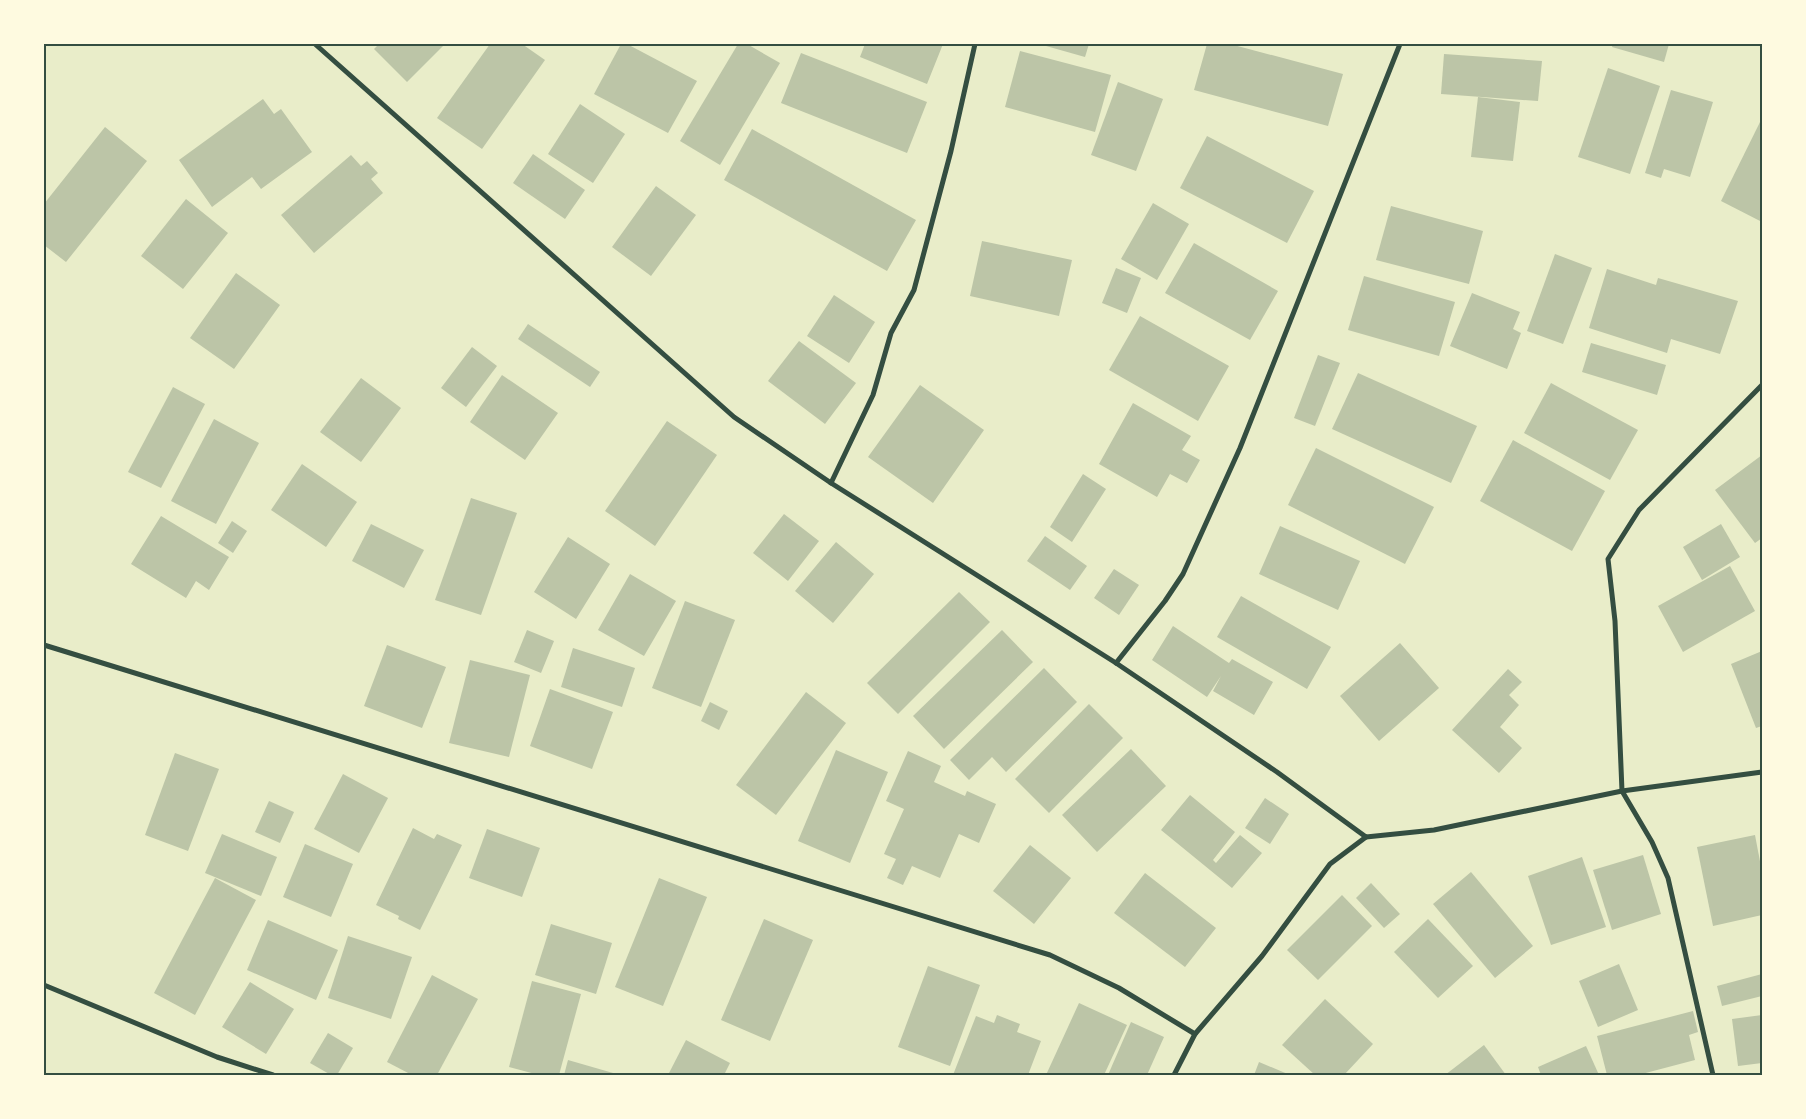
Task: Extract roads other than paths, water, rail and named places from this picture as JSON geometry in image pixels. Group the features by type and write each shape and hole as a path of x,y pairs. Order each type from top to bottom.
{"street":[{"path":"315,44 734,417 832,483 1116,663 1277,772 1366,837"},
{"path":"832,483 873,395 891,333 914,290 951,151 975,44"},
{"path":"1116,663 1165,601 1183,574 1240,448 1400,44"},
{"path":"1713,1075 1668,878 1652,842 1622,791 1615,621 1608,559 1639,510 1762,385"},
{"path":"44,645 1050,955 1118,988 1195,1034"},
{"path":"1174,1075 1195,1034 1262,956 1330,864 1366,837 1434,830 1622,791 1762,772"},
{"path":"44,985 217,1057 274,1075"}]}
